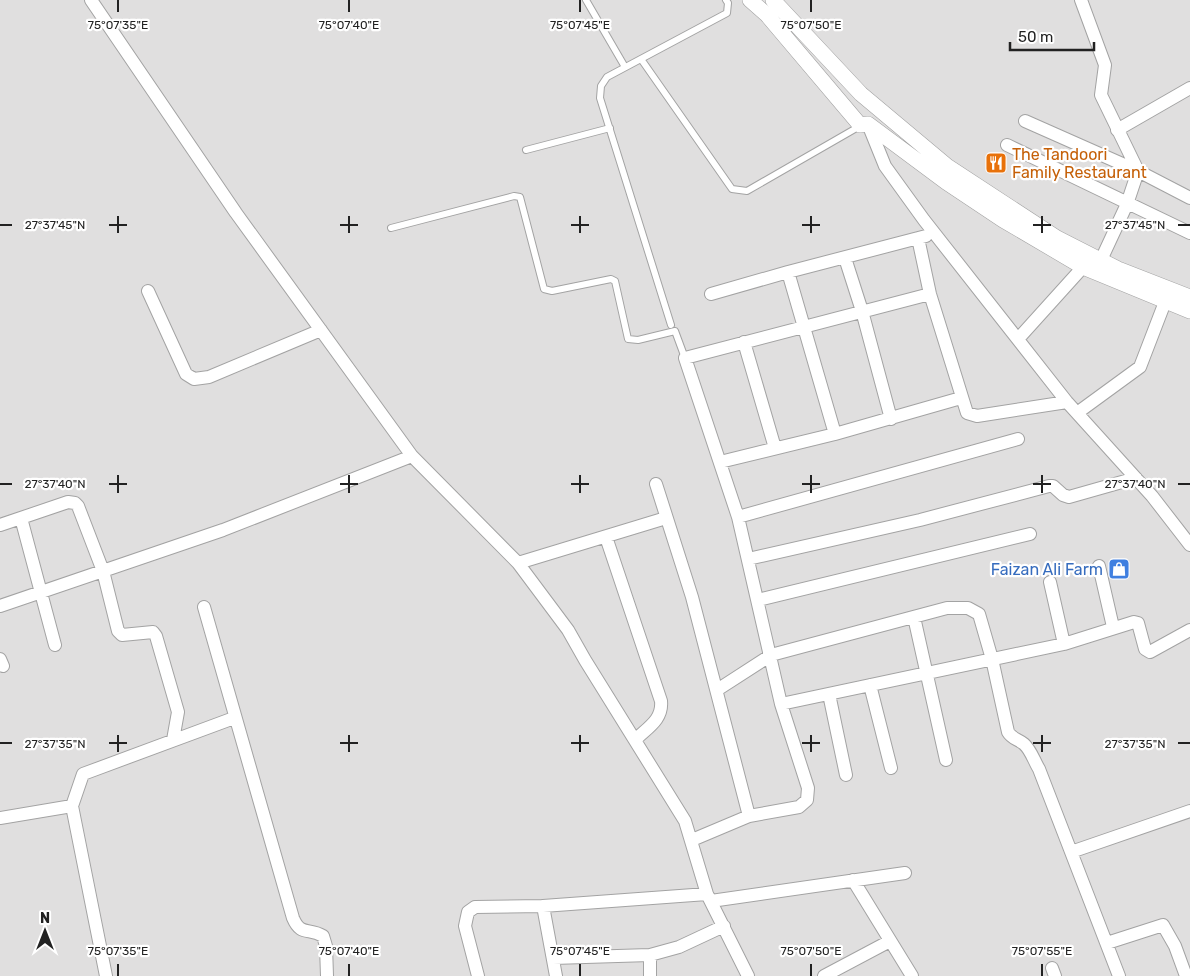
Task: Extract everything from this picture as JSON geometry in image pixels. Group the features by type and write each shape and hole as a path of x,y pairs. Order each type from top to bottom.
{"street":[{"path":"91,0 236,213 412,456 518,563 568,630 685,821 709,897 748,976"},
{"path":"750,0 767,15 864,125 1003,220 1083,267 1164,302 1190,311"},
{"path":"773,0 861,94 948,166 1057,238 1101,260 1190,297"},
{"path":"1081,0 1105,65 1101,95 1138,171 1127,204 1101,260"},
{"path":"1117,130 1190,88"},
{"path":"1025,121 1138,171 1190,198"},
{"path":"864,125 885,166 935,234 1067,402 1136,478 1190,545"},
{"path":"1007,146 1190,233"},
{"path":"711,294 935,234"},
{"path":"918,238 930,294 967,413 977,416 1067,402"},
{"path":"845,258 862,311 891,419"},
{"path":"1018,339 1083,267"},
{"path":"788,272 835,434"},
{"path":"148,291 186,374 194,379 209,377 320,330"},
{"path":"692,840 749,816 799,807 807,800 808,788 782,704 738,516 685,358 803,325 930,294"},
{"path":"1077,413 1140,367 1164,302"},
{"path":"744,342 775,448"},
{"path":"720,462 835,434 961,398"},
{"path":"738,516 1018,439"},
{"path":"0,606 223,530 412,456"},
{"path":"748,560 920,520 1049,486 1053,486 1063,495 1069,497 1136,478"},
{"path":"656,484 692,597 749,816"},
{"path":"0,525 68,502 75,503 103,571 118,631 122,635 153,632 156,636 178,712 173,740"},
{"path":"21,518 54,645"},
{"path":"518,563 666,518"},
{"path":"758,600 1030,534"},
{"path":"606,537 661,701 662,710 659,717 635,740"},
{"path":"1099,566 1113,626"},
{"path":"1050,582 1064,644"},
{"path":"204,607 234,718 293,918 302,931 323,936 326,946 327,976"},
{"path":"717,690 771,654 948,608 968,608 979,614 992,659 1008,732 1011,737 1023,744 1039,769 1108,943 1119,976"},
{"path":"914,617 946,760"},
{"path":"782,704 1064,644 1113,626 1138,623 1145,649 1150,652 1190,630"},
{"path":"870,685 891,768"},
{"path":"829,694 846,775"},
{"path":"106,976 72,806 83,774 234,718"},
{"path":"0,818 72,806"},
{"path":"1071,852 1190,811"},
{"path":"478,976 465,926 468,912 475,907 543,906 709,897 904,873"},
{"path":"854,880 912,976"},
{"path":"543,906 556,976"},
{"path":"1108,943 1163,925 1186,976"},
{"path":"553,958 650,954 679,947 724,926"},
{"path":"824,976 890,941"},
{"path":"650,954 650,976"}],"lane":[{"path":"586,0 625,67"},
{"path":"671,325 600,98 601,86 607,77 727,13 728,3 726,0"},
{"path":"641,59 732,189 738,191 747,191 864,125"},
{"path":"526,150 610,128"},
{"path":"391,228 514,196 520,197 544,289 552,291 611,279 615,281 628,338 638,340 675,331 685,358"}],"shaded area":[{"path":"0,0 1190,0 1190,976 0,976"}],"place":[{"name":"The Tandoori Family Restaurant","path":"996,163"},
{"name":"Faizan Ali Farm","path":"1119,569"}]}
